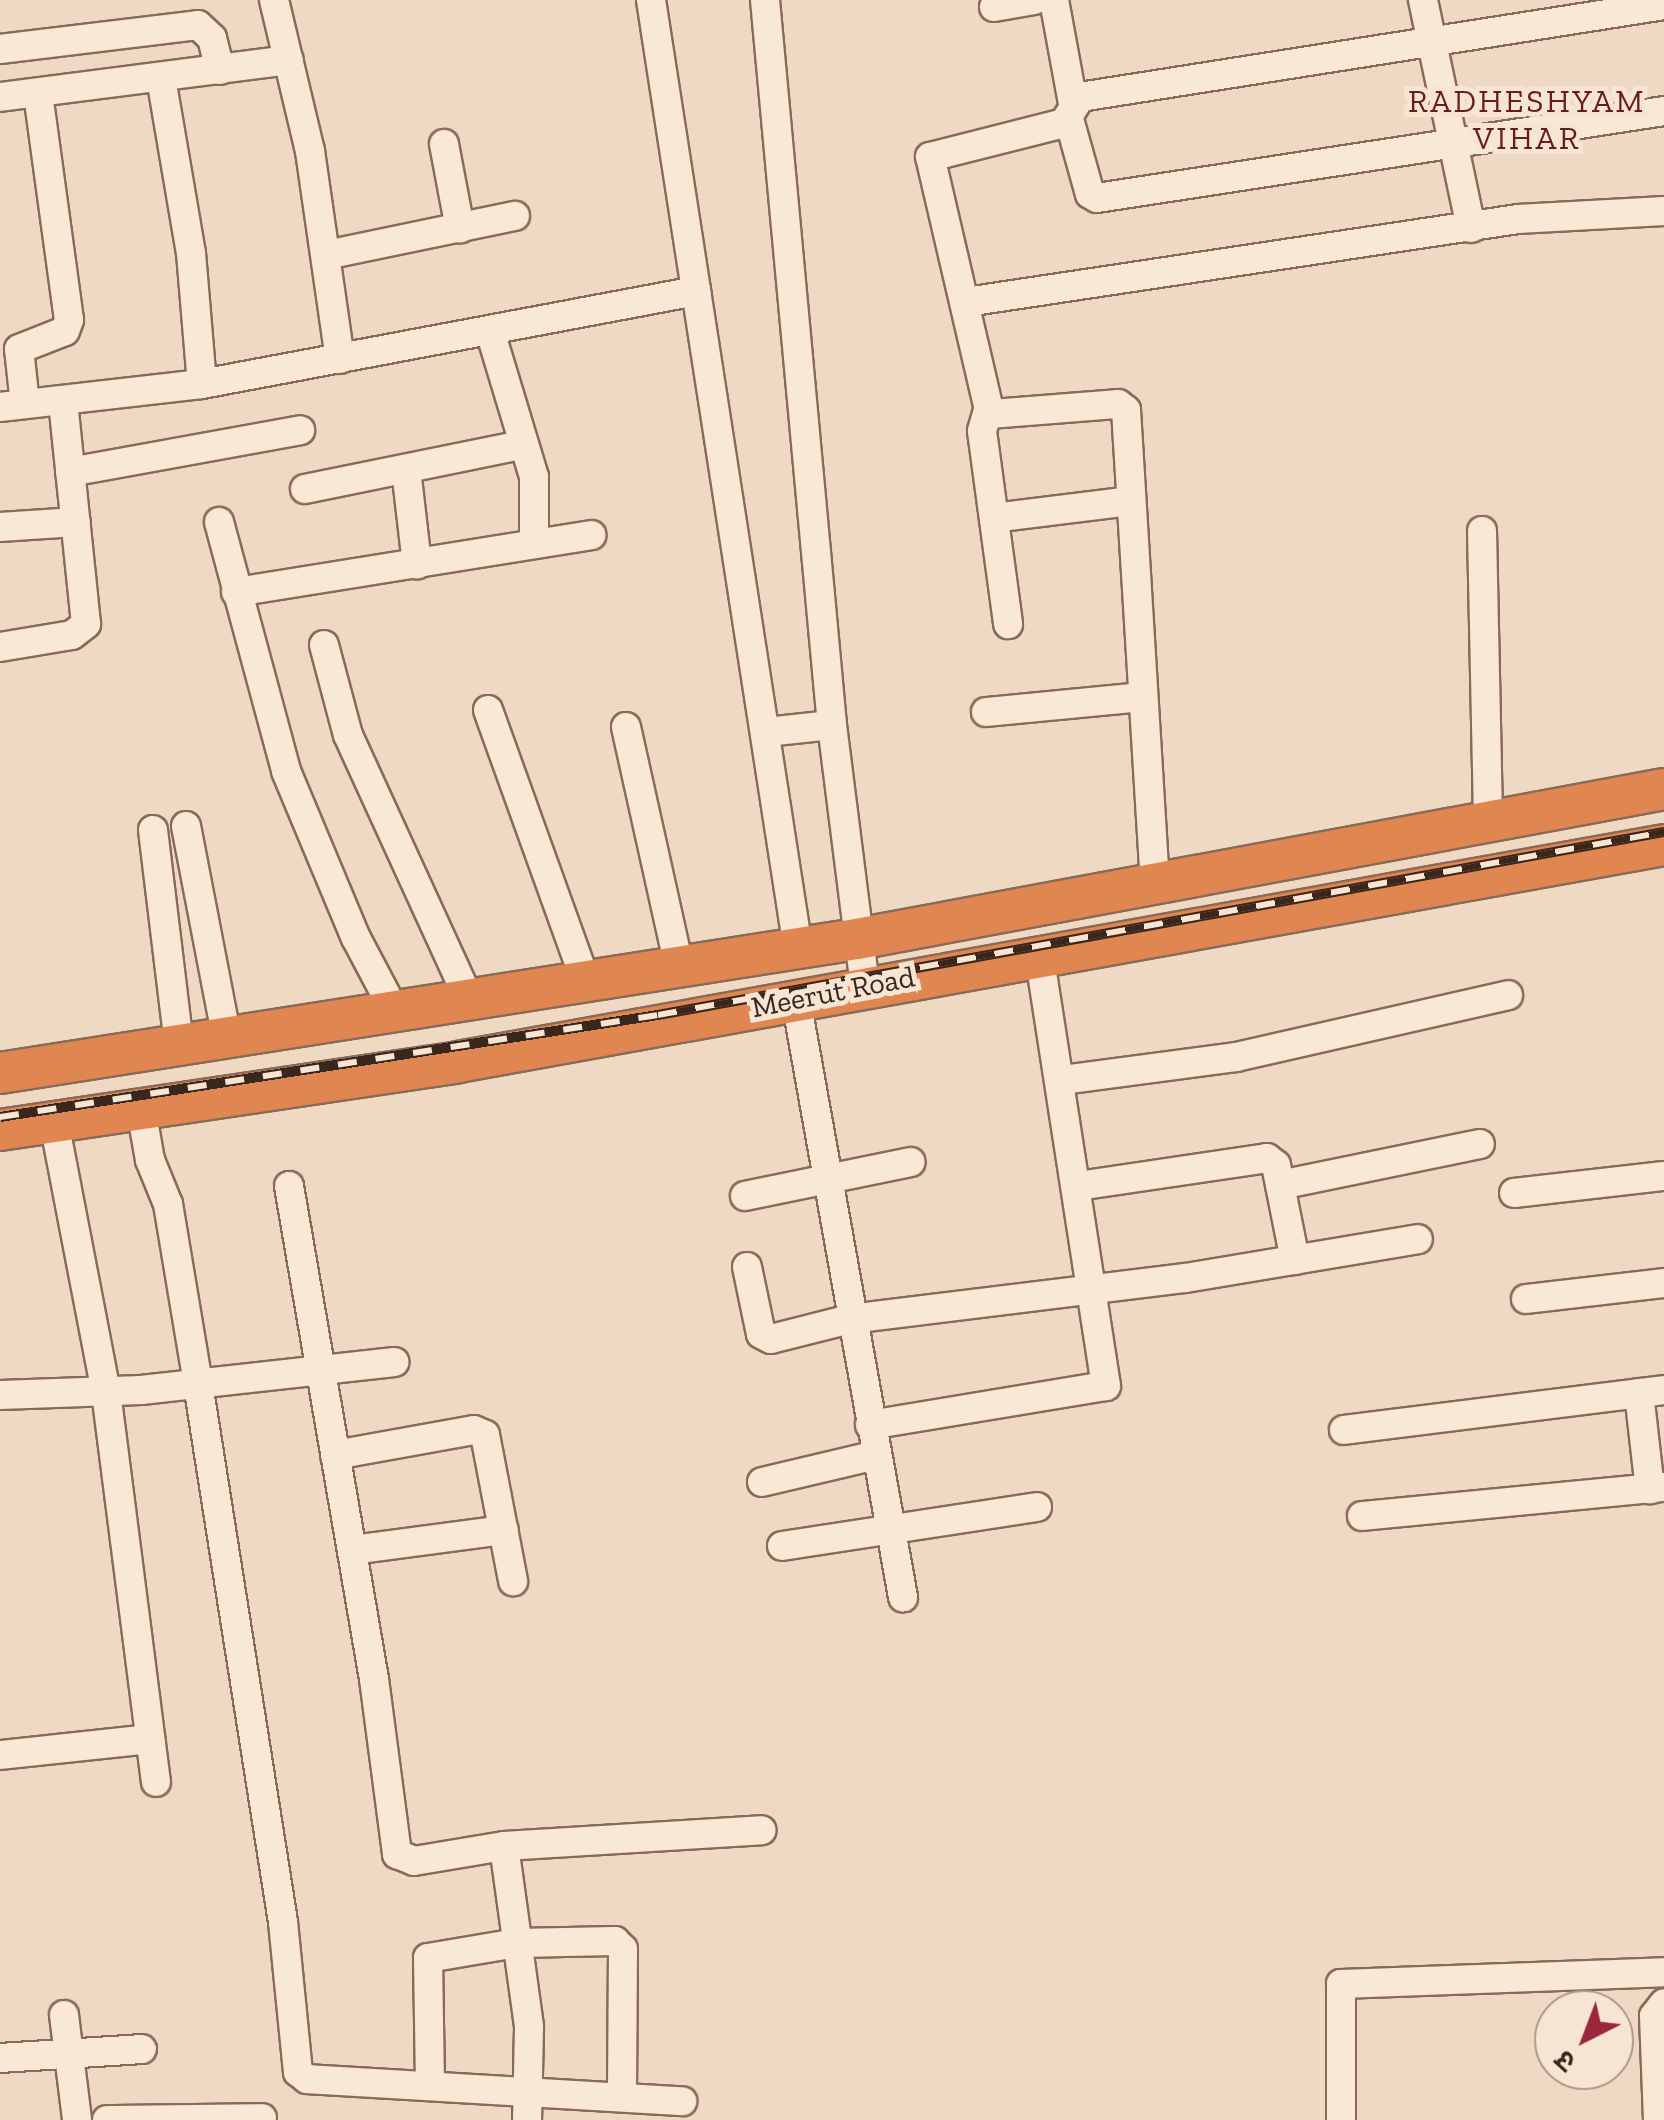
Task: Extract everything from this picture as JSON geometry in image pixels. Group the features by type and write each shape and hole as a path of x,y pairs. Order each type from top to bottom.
{"highway":[{"name":"Meerut Road","path":"0,1073 857,939 1664,789"},
{"name":"Meerut Road","path":"0,1130 458,1062 865,985 1664,845"}],"street":[{"path":"274,0 326,255 340,359"},
{"path":"651,0 798,948"},
{"path":"765,0 832,724 865,985"},
{"path":"994,7 1034,0"},
{"path":"1054,0 1071,112 1090,194 1097,198 1664,111"},
{"path":"1422,0 1471,228"},
{"path":"1008,624 982,431 988,410 930,157 1071,112 1080,97 1664,4"},
{"path":"0,49 198,26 212,38 220,70"},
{"path":"0,98 289,60"},
{"path":"160,78 188,230 202,384"},
{"path":"38,93 69,320 64,331 19,349 13,406 202,384 696,291"},
{"path":"444,144 460,229"},
{"path":"966,302 1564,214 1664,211"},
{"path":"326,255 515,216"},
{"path":"490,331 534,477 534,544"},
{"path":"0,646 72,635 86,624 63,400"},
{"path":"988,410 996,417 1123,406 1155,884"},
{"path":"70,472 300,430"},
{"path":"305,489 522,444"},
{"path":"406,469 417,564"},
{"path":"994,518 1130,501"},
{"path":"0,527 76,522"},
{"path":"218,522 286,771 356,938 395,1012"},
{"path":"1482,531 1488,822"},
{"path":"236,592 591,535"},
{"path":"324,646 354,751 470,1002"},
{"path":"986,712 1141,698"},
{"path":"488,710 586,982"},
{"path":"766,732 832,724"},
{"path":"626,727 679,967"},
{"path":"186,826 228,1038"},
{"path":"153,830 180,1045"},
{"path":"870,1424 1100,1392 1106,1381 1062,1080 1039,955"},
{"path":"1062,1080 1236,1057 1508,995"},
{"path":"796,1000 824,1180 903,1597"},
{"path":"141,1109 150,1160 168,1204 198,1384 283,1922 298,2072 307,2079 682,2101"},
{"path":"54,1122 106,1392 156,1782"},
{"path":"1280,1185 1480,1144"},
{"path":"1078,1186 1267,1158 1280,1185 1295,1260"},
{"path":"745,1196 911,1162"},
{"path":"1514,1193 1664,1176"},
{"path":"289,1186 352,1550 397,1854 414,1861 504,1846 762,1830"},
{"path":"747,1267 764,1338 850,1319 1295,1260 1418,1239"},
{"path":"1526,1299 1664,1283"},
{"path":"0,1395 106,1392 394,1362"},
{"path":"1344,1430 1652,1392 1657,1488 1362,1516"},
{"path":"335,1455 480,1432 488,1441 513,1582"},
{"path":"762,1482 876,1454"},
{"path":"782,1546 1037,1507"},
{"path":"352,1550 504,1530"},
{"path":"0,1755 150,1738"},
{"path":"504,1846 518,1943 529,2091 527,2120"},
{"path":"430,2085 428,1958 518,1943 622,1944 622,2097"},
{"path":"1341,2120 1341,1984 1664,1972"},
{"path":"1660,2113 1654,2016 1664,2003"},
{"path":"64,2015 77,2120"},
{"path":"0,2058 142,2049"},
{"path":"107,2120 262,2118"}],"railway":[{"path":"0,1117 658,1015 1664,832"}],"district":[{"name":"RADHESHYAM VIHAR","path":"1527,120"}]}
